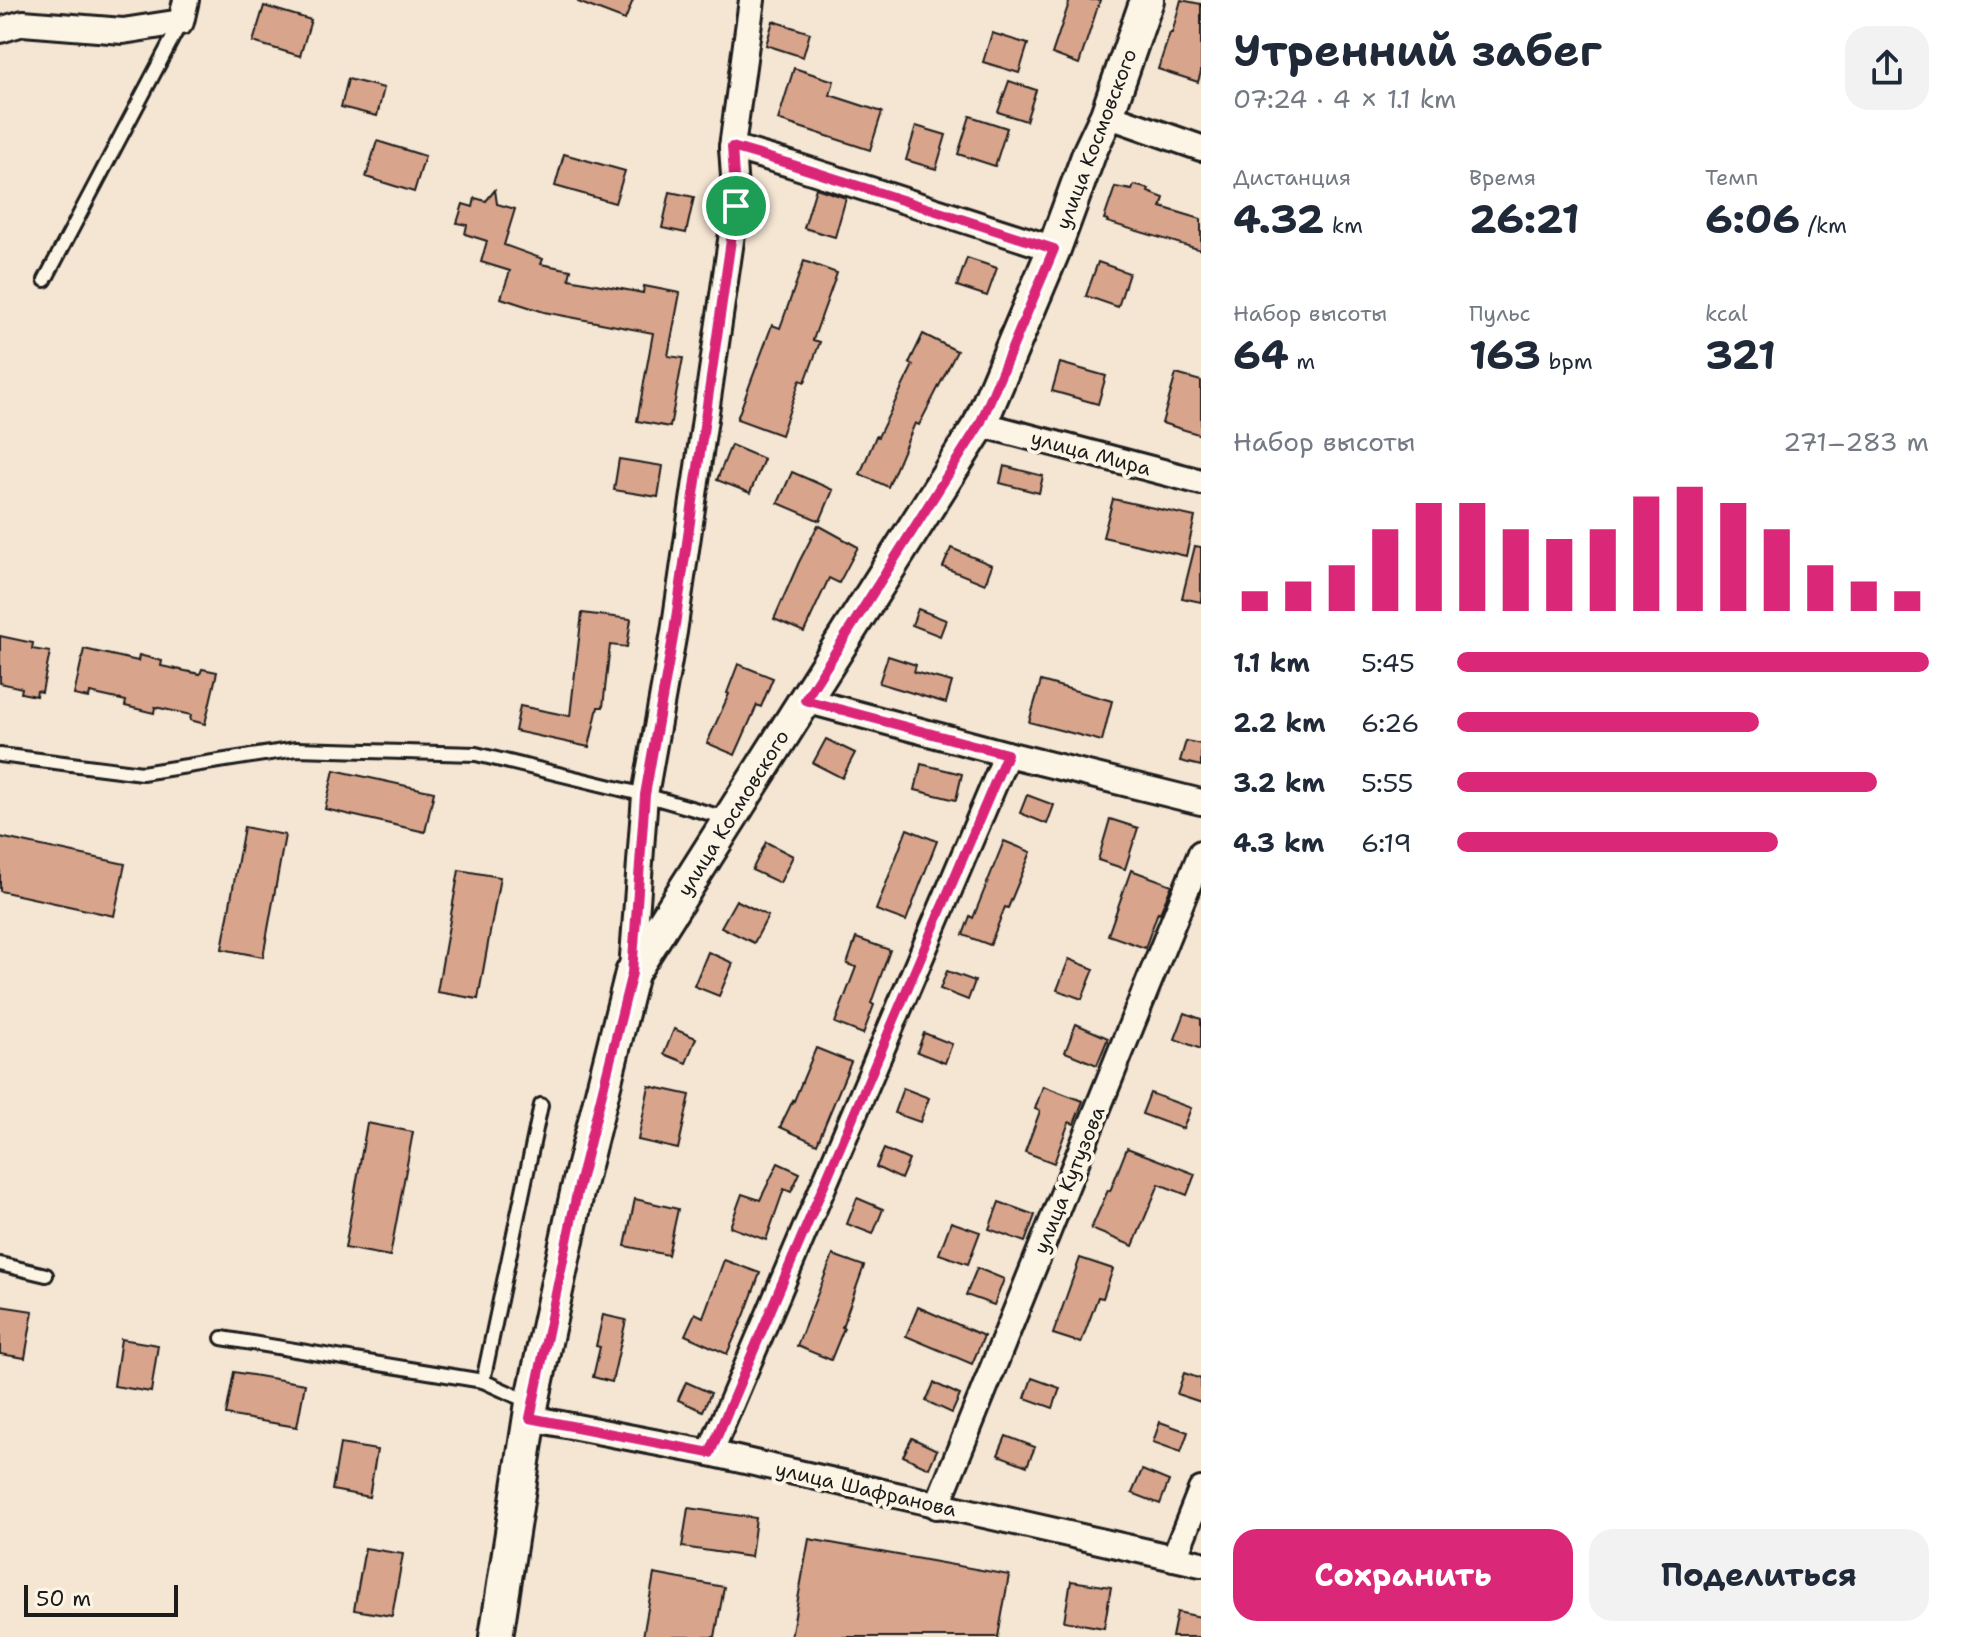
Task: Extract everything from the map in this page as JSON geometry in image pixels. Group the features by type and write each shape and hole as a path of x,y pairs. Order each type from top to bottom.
{"main road":[{"name":"улица Космовского","path":"496,1637 531,1411 577,1193 632,973 980,424 1107,115 1147,0"}],"street":[{"path":"632,973 645,795 674,632 736,206 732,147 752,0"},
{"path":"0,30 23,23 123,31 183,11"},
{"path":"1107,115 1201,148"},
{"path":"732,147 1054,249"},
{"name":"улица Мира","path":"980,424 1201,482"},
{"path":"805,700 1201,802"},
{"path":"710,1453 1007,754"},
{"name":"улица Кутузова","path":"937,1506 1201,853"},
{"name":"улица Шафранова","path":"531,1411 1201,1564"},
{"path":"1174,1558 1201,1490"}],"lane":[{"path":"45,280 183,11"},
{"path":"0,755 142,773 296,749 476,754 730,819"},
{"path":"483,1381 541,1105"},
{"path":"0,1264 46,1275"},
{"path":"222,1338 483,1381 531,1411"}],"building":[{"path":"578,0 633,0 625,20"},
{"path":"1070,0 1100,0 1079,64 1052,54"},
{"path":"1181,0 1201,4 1201,72 1198,82 1158,69"},
{"path":"264,6 311,20 300,56 253,42"},
{"path":"773,21 810,33 803,57 766,45"},
{"path":"992,33 1028,44 1019,73 983,62"},
{"path":"794,68 834,81 830,95 882,112 870,150 778,120"},
{"path":"348,79 384,88 377,116 341,107"},
{"path":"1009,81 1036,90 1026,121 998,112"},
{"path":"970,116 1007,128 995,166 958,154"},
{"path":"916,126 946,135 936,169 906,160"},
{"path":"377,141 425,156 414,192 366,177"},
{"path":"564,154 625,171 615,203 555,186"},
{"path":"1134,185 1164,198 1161,207 1201,219 1201,250 1107,222 1104,219 1115,187 1132,190"},
{"path":"816,188 846,198 835,237 804,228"},
{"path":"495,190 497,204 515,209 504,245 543,259 541,264 571,270 569,279 643,293 644,286 680,293 668,356 683,358 670,427 637,421 653,333 544,312 501,298 510,271 481,262 487,241 465,234 467,225 457,223 463,204 473,207 475,198 486,201"},
{"path":"670,192 694,197 686,233 662,228"},
{"path":"967,258 997,268 987,296 957,286"},
{"path":"804,261 837,273 813,340 820,342 805,382 800,380 781,435 737,419 772,325 780,328"},
{"path":"1098,262 1129,273 1118,307 1086,296"},
{"path":"923,334 957,351 919,425 915,423 888,487 860,474 913,365 909,363"},
{"path":"1060,363 1106,376 1098,404 1052,391"},
{"path":"1176,374 1201,381 1201,435 1162,423"},
{"path":"731,445 764,459 750,493 717,480"},
{"path":"619,459 663,466 658,497 614,490"},
{"path":"1004,466 1043,476 1039,493 1000,483"},
{"path":"792,472 833,490 820,521 778,503"},
{"path":"1113,499 1195,517 1186,556 1103,537"},
{"path":"818,525 858,547 839,583 829,578 804,632 774,619"},
{"path":"1195,546 1201,547 1201,602 1182,598"},
{"path":"951,548 992,565 985,584 943,567"},
{"path":"918,609 946,620 940,636 912,625"},
{"path":"582,613 631,619 627,647 610,645 603,707 598,707 589,747 515,731 520,706 570,716"},
{"path":"0,636 33,643 32,649 50,652 42,692 37,691 36,696 21,693 22,688 0,683"},
{"path":"84,649 138,661 139,655 162,661 161,666 200,674 202,669 217,672 205,724 190,720 191,715 155,707 154,713 125,706 126,701 90,693 89,698 74,695"},
{"path":"888,656 916,665 914,672 952,682 946,703 879,683"},
{"path":"738,664 773,678 735,755 707,743 729,694"},
{"path":"1041,681 1112,701 1102,741 1029,722"},
{"path":"826,739 855,753 842,778 813,763"},
{"path":"1186,741 1201,744 1201,766 1180,761"},
{"path":"921,764 962,774 956,800 915,790"},
{"path":"334,770 434,792 425,832 325,809"},
{"path":"1027,795 1054,805 1047,824 1020,813"},
{"path":"1110,819 1138,828 1125,869 1098,860"},
{"path":"244,827 285,835 263,957 222,949"},
{"path":"907,829 937,841 906,921 876,910"},
{"path":"0,837 125,864 114,916 0,891"},
{"path":"1004,841 1031,852 990,945 963,935"},
{"path":"766,842 793,856 780,883 752,870"},
{"path":"459,870 500,877 478,999 437,992"},
{"path":"1131,870 1172,885 1145,948 1108,935"},
{"path":"736,900 768,916 754,943 721,927"},
{"path":"856,938 890,950 863,1034 835,1023 856,967 847,964"},
{"path":"708,952 733,963 719,996 694,986"},
{"path":"1069,959 1094,969 1082,999 1057,990"},
{"path":"947,971 975,981 968,1000 940,989"},
{"path":"1185,1013 1201,1019 1201,1049 1175,1039"},
{"path":"1076,1024 1108,1038 1097,1065 1065,1052"},
{"path":"674,1029 696,1038 686,1063 664,1054"},
{"path":"924,1033 952,1044 945,1063 917,1052"},
{"path":"816,1048 851,1062 817,1144 780,1127"},
{"path":"649,1086 690,1095 678,1149 638,1140"},
{"path":"1043,1086 1083,1101 1074,1124 1069,1122 1054,1163 1025,1152 1040,1111 1035,1109"},
{"path":"903,1088 929,1098 920,1122 894,1113"},
{"path":"1150,1093 1191,1108 1183,1129 1142,1114"},
{"path":"367,1123 413,1132 390,1256 345,1248"},
{"path":"1127,1148 1195,1174 1187,1195 1159,1184 1133,1246 1091,1229"},
{"path":"884,1149 909,1160 901,1179 876,1167"},
{"path":"778,1163 800,1173 791,1192 784,1189 766,1240 730,1227 742,1194 760,1200"},
{"path":"857,1198 883,1209 873,1234 847,1224"},
{"path":"635,1199 678,1209 668,1255 625,1246"},
{"path":"999,1202 1035,1215 1025,1242 989,1229"},
{"path":"951,1222 980,1232 968,1264 939,1254"},
{"path":"833,1255 864,1266 831,1360 797,1346"},
{"path":"1080,1258 1113,1269 1103,1298 1098,1297 1081,1343 1053,1334"},
{"path":"724,1260 760,1273 727,1354 685,1335 695,1313 703,1317"},
{"path":"977,1268 1004,1279 994,1305 966,1295"},
{"path":"0,1306 33,1311 25,1358 0,1354"},
{"path":"918,1307 984,1336 972,1364 906,1336"},
{"path":"603,1315 626,1320 612,1382 593,1377"},
{"path":"121,1339 158,1345 151,1392 114,1386"},
{"path":"234,1372 305,1384 297,1427 226,1415"},
{"path":"1184,1373 1201,1379 1201,1402 1177,1394"},
{"path":"1032,1378 1060,1388 1053,1408 1025,1398"},
{"path":"686,1382 711,1393 703,1411 678,1400"},
{"path":"934,1383 960,1395 952,1413 926,1401"},
{"path":"1160,1422 1188,1432 1181,1452 1153,1442"},
{"path":"1006,1436 1035,1447 1027,1466 998,1455"},
{"path":"912,1438 937,1450 929,1468 903,1456"},
{"path":"340,1444 377,1450 369,1497 332,1490"},
{"path":"1142,1470 1169,1481 1160,1504 1132,1493"},
{"path":"688,1508 756,1518 751,1557 682,1547"},
{"path":"809,1539 1009,1575 998,1637 791,1637"},
{"path":"365,1548 403,1554 392,1616 354,1610"},
{"path":"654,1574 724,1587 715,1637 643,1637"},
{"path":"1071,1581 1111,1587 1104,1628 1064,1621"},
{"path":"1177,1612 1201,1617 1201,1637 1172,1637"}],"route":[{"path":"732,147 1054,249 980,424 805,700 1007,754 710,1453 530,1418 577,1193 632,973 645,795 674,632 736,206 732,147"}]}
